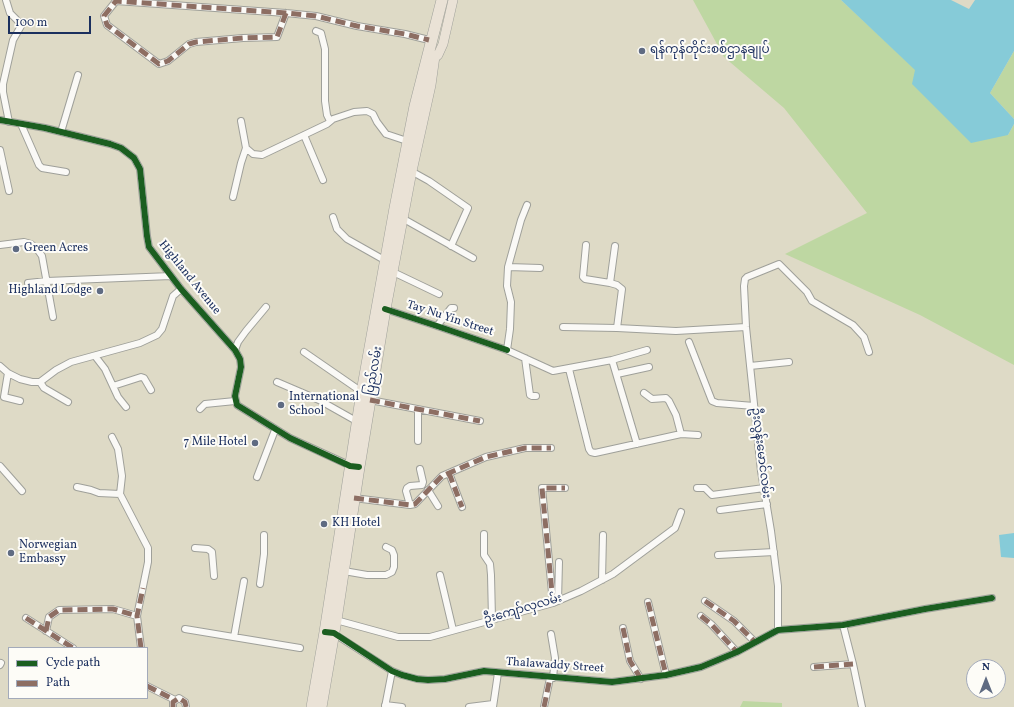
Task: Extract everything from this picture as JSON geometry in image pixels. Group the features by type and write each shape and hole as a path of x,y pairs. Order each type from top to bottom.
{"highway":[{"name":"ပြည်လမ်း","path":"312,707 330,632 336,620 354,498 354,467 358,422 366,396 393,272 411,171 430,85 430,59 442,0"},
{"name":"ပြည်လမ်း","path":"321,707 330,632 354,467 386,261 407,141 420,82 430,59 448,0"}],"main road":[{"name":"ပြည်လမ်း","path":"436,0 429,40 430,59 438,55 443,44 453,0"}],"street":[{"path":"6,0 10,13 21,26 12,44 3,84 9,122"},
{"path":"286,13 277,37 196,42 189,44 168,61 159,64 107,24 104,16 116,1 286,13 316,16 357,26 405,34 429,40"},
{"path":"316,31 321,33 325,49 325,101 327,115 330,121"},
{"path":"61,132 78,75"},
{"path":"246,148 253,154 262,154 304,135 333,119 354,112 367,111 374,114 377,122 386,134 407,141"},
{"name":"Highland Avenue","path":"0,120 61,132 121,148 134,158 140,169 149,247 181,289 236,350 240,359 241,367 235,401"},
{"path":"233,197 246,148 241,121"},
{"path":"21,124 39,165 42,168 66,172"},
{"path":"304,135 323,180"},
{"path":"0,150 9,191"},
{"path":"411,171 430,181 468,208 451,246"},
{"path":"507,350 510,329 511,302 507,286 508,267 521,220 527,205"},
{"path":"334,217 337,229 347,239 386,261"},
{"path":"402,218 473,258"},
{"path":"0,245 24,242 31,244 42,256 53,317"},
{"path":"586,245 583,277 585,279 617,285 622,289 617,328"},
{"path":"610,283 615,246"},
{"name":"ဦးလွန်းမောင်လမ်း","path":"778,630 778,586 754,406 746,327 745,279 779,264 807,292 812,300 853,325 864,337 870,352"},
{"path":"508,267 540,268"},
{"path":"393,272 439,294"},
{"path":"28,283 171,276"},
{"path":"0,366 8,373 20,379 40,382 56,370 71,362 140,342 157,335 162,328 173,296 181,289"},
{"path":"236,350 238,342 266,306"},
{"path":"437,326 451,308 454,308"},
{"name":"Tay Nu Yin Street","path":"385,310 507,350 553,372 580,365 612,360 647,350"},
{"path":"563,327 676,331 746,327"},
{"path":"689,342 712,401 717,403 754,406"},
{"path":"304,352 366,396 418,410 480,421"},
{"path":"95,356 105,369 118,397 126,407"},
{"path":"525,358 530,395 536,396"},
{"path":"612,360 637,444"},
{"path":"750,366 789,362"},
{"path":"617,374 649,367"},
{"path":"569,369 588,449 591,452 595,453 681,434 698,435"},
{"path":"8,373 4,397 20,400"},
{"path":"114,386 141,377 144,378 151,390"},
{"path":"40,382 44,388 68,402"},
{"path":"277,382 319,400 358,422"},
{"path":"644,393 652,399 666,398 669,401 676,414 681,434"},
{"path":"200,409 205,404 235,401 237,405 275,430 354,467"},
{"path":"418,410 418,441"},
{"path":"256,477 275,430"},
{"path":"112,437 118,449 122,476 120,494 146,543 148,553 145,580 137,616 141,647"},
{"path":"354,498 410,505 415,504 442,476 486,457 525,448 551,448"},
{"path":"0,466 22,491"},
{"path":"410,505 406,491 410,486 422,485 423,482 420,469"},
{"path":"449,473 462,507"},
{"path":"77,487 99,493 120,494"},
{"path":"556,602 542,488 565,488"},
{"path":"697,488 705,488 712,494 764,488"},
{"path":"428,490 438,506"},
{"path":"720,510 767,504"},
{"name":"ဦးကျော်လှလမ်း","path":"336,620 398,637 430,637 556,602 613,574 675,528 681,512"},
{"path":"484,534 484,555 490,564 492,619"},
{"path":"260,584 264,554 264,535"},
{"path":"602,580 603,535"},
{"path":"344,571 367,575 386,575 392,572 394,565 392,550 386,547"},
{"path":"195,548 208,549 212,552 214,576"},
{"path":"718,555 774,552"},
{"path":"556,602 559,562"},
{"path":"440,575 453,630"},
{"path":"234,637 244,581"},
{"path":"778,630 843,625 925,608 992,598"},
{"path":"705,601 734,621 755,642"},
{"path":"648,602 666,675"},
{"path":"46,631 49,617 59,610 113,609 137,616"},
{"path":"700,616 711,624 737,652"},
{"path":"26,618 71,647"},
{"path":"843,625 862,707"},
{"path":"623,628 630,661 641,679"},
{"path":"185,629 300,648"},
{"name":"Thalawaddy Street","path":"330,632 392,671 402,675 428,680 445,679 484,671 551,678 612,682 666,675 701,667 737,652 778,630"},
{"path":"544,707 555,658 551,634"},
{"path":"814,667 853,664"},
{"path":"392,671 385,706 402,707"},
{"path":"469,707 493,705 498,673"},
{"path":"148,686 175,700 179,698 184,700 186,707"},
{"path":"173,707 172,704 175,700"}],"green space":[{"path":"693,0 841,0 916,70 1008,135 1014,124 1014,365 920,315 785,254 867,213 784,108 724,57"},
{"path":"1014,51 1014,119 990,93"},
{"path":"743,701 782,703 782,707 740,707"}],"water":[{"path":"841,0 951,0 969,9 975,0 1014,0 1014,51 990,93 1014,119 1014,124 1008,135 971,143 912,84 915,70"},
{"path":"1014,533 1014,558 1001,557 999,535"}],"marked path":[{"path":"286,13 277,37 196,42 189,44 168,61 159,64 107,25 104,16 116,1 286,13 316,16 357,26 405,34 429,40"},
{"path":"370,400 480,421"},
{"path":"354,498 410,505 415,504 442,476 486,457 525,448 551,448"},
{"path":"449,473 462,507"},
{"path":"553,603 542,488 565,488"},
{"path":"141,647 137,616 143,588"},
{"path":"705,601 734,621 755,642"},
{"path":"648,602 666,675"},
{"path":"46,631 49,617 59,610 113,609 137,616"},
{"path":"701,616 711,624 737,652"},
{"path":"26,618 71,647"},
{"path":"623,628 630,661 641,679"},
{"path":"814,667 853,664"},
{"path":"544,707 550,678"},
{"path":"148,686 175,700"},
{"path":"173,707 173,702 179,698 185,702 186,707"}],"cycle path":[{"path":"0,120 45,128 110,144 121,148 134,158 140,169 149,247 181,289 235,350 240,359 241,367 235,396 237,405 290,438 350,466 359,467"},
{"path":"385,309 507,350"},
{"path":"325,632 334,633 392,671 417,679 445,679 484,671 612,682 666,675 701,667 737,652 778,630 843,625 992,598"}],"place":[{"name":"ရန်ကုန်တိုင်းစစ်ဌာနချုပ်","path":"642,51"},
{"name":"Green Acres","path":"16,249"},
{"name":"Highland Lodge","path":"100,291"},
{"name":"International School","path":"281,405"},
{"name":"7 Mile Hotel","path":"255,443"},
{"name":"KH Hotel","path":"324,524"},
{"name":"Norwegian Embassy","path":"11,553"}]}
